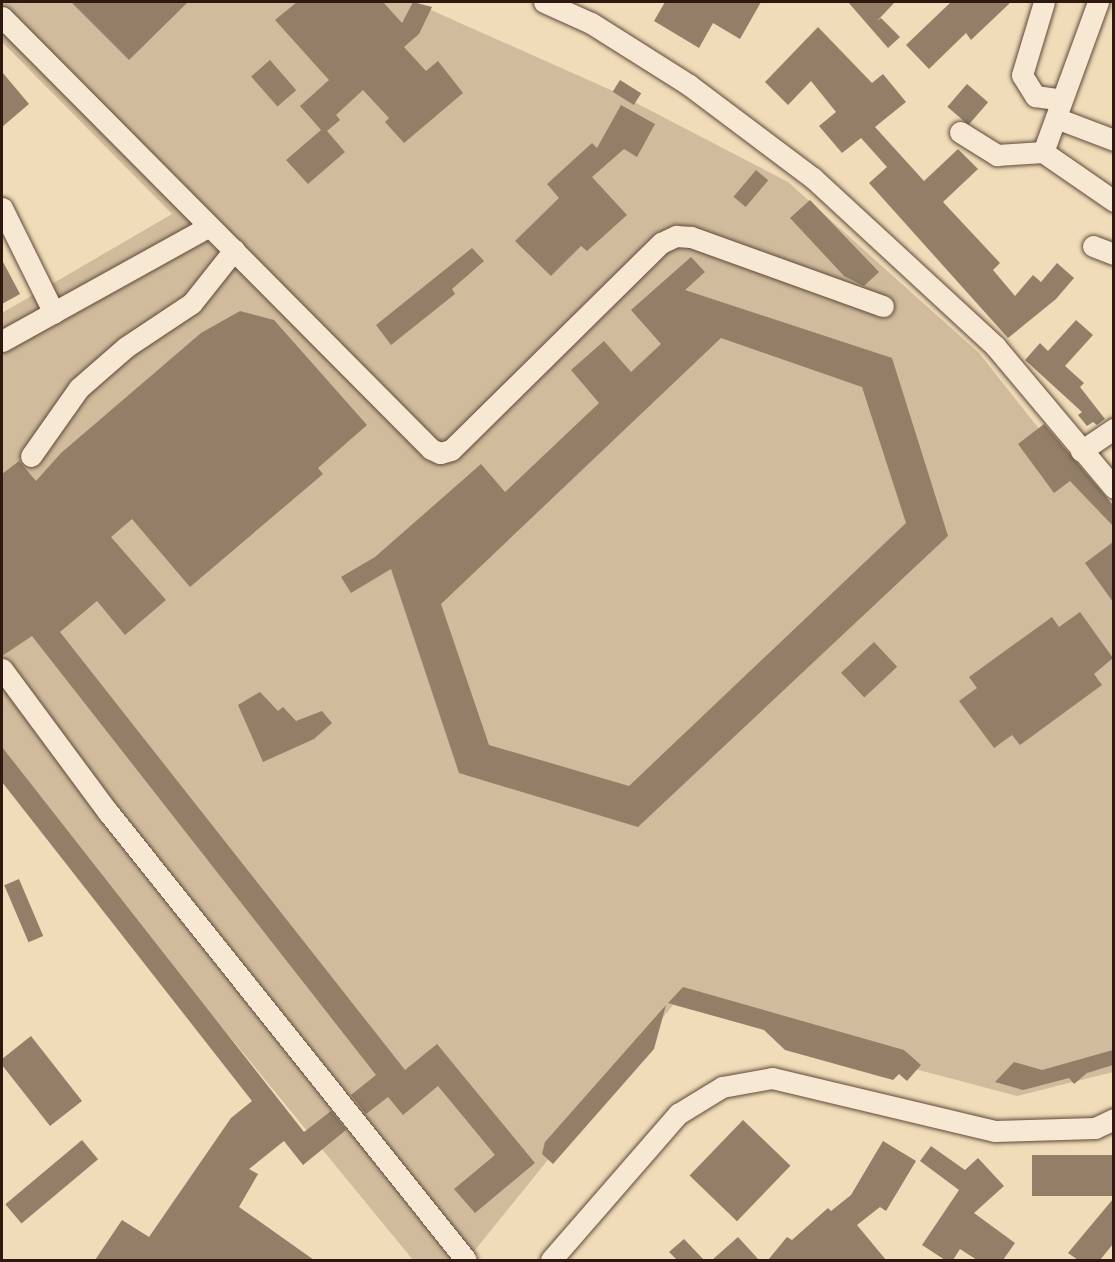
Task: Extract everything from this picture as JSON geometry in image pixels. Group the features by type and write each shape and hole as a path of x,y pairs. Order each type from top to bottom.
{"street":[{"path":"544,2 591,23 689,85 813,178 995,346 1113,488"},
{"path":"1044,2 1022,75 1035,96 1113,140"},
{"path":"1044,153 1098,2"},
{"path":"2,17 208,227 234,250 431,449 440,453 451,450 661,243 676,236 691,237 883,306"},
{"path":"960,132 997,155 1044,153 1113,201"},
{"path":"2,208 54,313"},
{"path":"2,341 208,227"},
{"path":"1093,246 1113,254"},
{"path":"31,456 79,388 126,347 192,303 234,250"},
{"path":"1081,451 1113,429"},
{"path":"2,669 108,812 466,1260"},
{"path":"551,1260 678,1114 722,1087 772,1078 995,1131 1095,1128 1113,1119"}],"shaded area":[{"path":"2,2 413,2 613,91 788,182 979,353 1113,522 1113,1072 1017,1096 673,1005 467,1260 413,1260 2,759 2,313 172,214 2,42"}],"building":[{"path":"71,2 188,2 129,60"},
{"path":"297,2 383,2 402,23 413,2 432,7 419,34 404,47 426,71 438,61 463,93 404,143 385,122 389,118 363,90 336,115 340,120 327,131 345,152 308,184 286,160 321,130 300,106 329,80 275,20"},
{"path":"665,2 761,2 740,39 713,23 699,48 654,21"},
{"path":"848,2 895,2 877,21 881,18 900,37 888,48"},
{"path":"951,2 1011,2 971,40 966,33 929,69 906,45"},
{"path":"818,27 872,83 883,74 906,102 875,127 924,181 958,149 978,169 943,202 1000,263 993,270 1015,296 1033,275 1041,282 1057,263 1074,278 1056,299 1008,338 869,183 887,167 861,138 842,153 819,126 836,112 811,81 788,105 765,82"},
{"path":"270,60 296,90 277,107 251,76"},
{"path":"2,72 29,104 2,127"},
{"path":"620,80 641,93 634,105 613,92"},
{"path":"967,84 988,102 968,125 947,107"},
{"path":"621,105 655,124 637,157 624,149 592,177 627,215 587,251 581,246 551,276 515,241 559,198 547,184 592,143 597,148"},
{"path":"756,170 768,180 746,207 734,197"},
{"path":"810,200 879,272 864,286 844,276 790,218"},
{"path":"472,248 484,261 452,289 455,294 391,345 376,325"},
{"path":"691,257 705,272 685,290 892,358 948,536 638,827 459,773 391,569 351,593 341,577 375,557 481,464 505,492 599,403 571,370 604,341 631,372 661,344 631,310","holes":["721,338 862,387 906,523 629,786 489,745 441,604"]},
{"path":"2,260 20,294 2,304"},
{"path":"240,311 274,320 367,425 318,468 323,474 190,587 132,519 111,537 166,600 125,635 97,601 60,632 405,1070 437,1044 535,1163 475,1213 454,1189 495,1155 438,1086 403,1115 388,1097 366,1114 351,1095 376,1075 32,636 2,656 2,474 19,461 36,481 61,453 201,333"},
{"path":"1076,320 1093,335 1065,366 1084,383 1080,387 1105,419 1097,425 1093,422 1087,426 1078,415 1082,412 1025,360 1040,343 1048,351"},
{"path":"1044,424 1113,505 1113,526 1070,481 1054,493 1018,444"},
{"path":"1113,542 1113,602 1085,563"},
{"path":"1080,612 1113,658 1094,674 1102,685 1020,745 1012,735 994,748 959,701 977,688 969,677 1052,617 1059,627"},
{"path":"874,642 897,667 864,698 841,673"},
{"path":"260,692 278,711 283,707 296,721 322,711 332,723 314,739 263,762 238,705"},
{"path":"2,747 304,1132 331,1111 346,1130 303,1165 284,1141 249,1169 258,1174 239,1207 314,1260 95,1260 122,1220 149,1237 231,1118 252,1101 2,782"},
{"path":"19,879 43,936 28,942 4,885"},
{"path":"683,987 904,1050 921,1065 907,1081 899,1074 893,1080 785,1050 764,1030 668,1003"},
{"path":"666,1005 654,1049 553,1164 542,1154 545,1142"},
{"path":"31,1036 82,1101 50,1126 2,1065 2,1059"},
{"path":"1113,1050 1113,1065 1087,1073 1074,1084 1069,1078 1023,1090 995,1082 1014,1062 1042,1070"},
{"path":"743,1120 790,1166 737,1221 690,1175"},
{"path":"82,1140 98,1159 21,1223 5,1204"},
{"path":"883,1141 916,1161 886,1211 880,1207 857,1225 886,1260 768,1260 787,1237 792,1240 828,1208 831,1211 851,1195"},
{"path":"931,1146 965,1170 978,1158 1004,1186 974,1213 1015,1243 1003,1260 977,1260 960,1249 953,1260 945,1260 922,1245 959,1190 920,1161"},
{"path":"1032,1155 1113,1155 1113,1196 1032,1196"},
{"path":"1113,1199 1113,1244 1100,1260 1078,1260 1068,1253"},
{"path":"738,1237 759,1260 712,1260"},
{"path":"684,1239 704,1260 677,1260 669,1252"}]}
